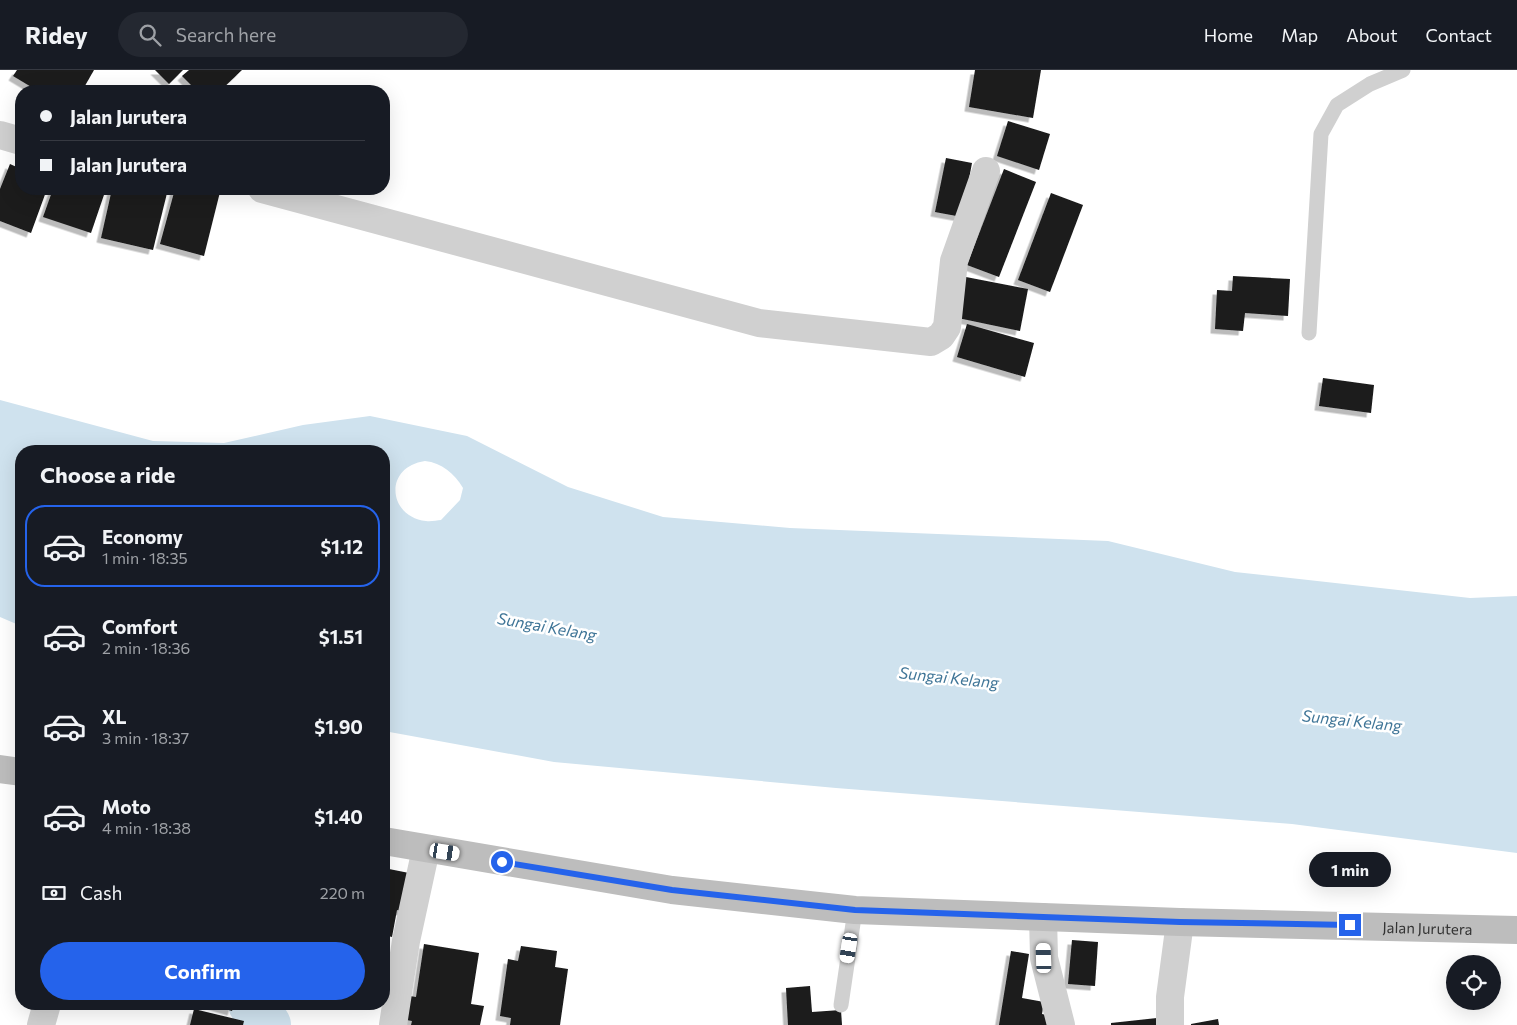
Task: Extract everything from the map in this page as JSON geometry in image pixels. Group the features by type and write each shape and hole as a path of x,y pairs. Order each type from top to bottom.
{"street":[{"path":"0,135 15,139"},
{"path":"284,195 759,323 931,342 941,336 947,327 954,261 986,171"},
{"path":"0,769 15,771"},
{"name":"Jalan Jurutera","path":"390,842 672,890 855,910 1180,922 1517,930"},
{"path":"393,1025 406,941 426,849"},
{"path":"1043,917 1044,958 1061,1025"},
{"path":"1170,1025 1170,997 1180,922"},
{"path":"41,1025 45,1010"}],"lane":[{"path":"1309,333 1322,134 1337,105 1370,84 1403,70"},
{"path":"841,1005 855,910"}],"water":[{"name":"Sungai Kelang","path":"0,400 153,441 224,443 303,425 370,416 467,436 568,487 663,517 790,528 1108,541 1235,572 1470,598 1517,596 1517,853 1292,824 836,788 554,762 390,732 390,445 15,445 15,623 0,617","holes":["425,461 437,464 456,478 463,488 460,500 441,520 428,521 413,518 404,511 398,502 397,482 402,472 411,465"]}],"building":[{"path":"17,70 94,70 85,85 28,85 13,76"},
{"path":"155,70 183,70 169,84"},
{"path":"189,70 242,70 226,85 191,85 182,76"},
{"path":"975,70 1041,70 1033,118 969,107"},
{"path":"1008,121 1050,134 1039,170 997,156"},
{"path":"946,158 972,163 962,217 935,212"},
{"path":"10,164 15,166 15,195 45,195 31,233 0,221 0,189"},
{"path":"1004,169 1036,182 999,277 967,265"},
{"path":"1051,193 1083,205 1050,292 1018,280"},
{"path":"51,195 104,195 91,233 43,217"},
{"path":"111,195 167,195 153,250 101,238"},
{"path":"173,195 219,195 204,256 160,244"},
{"path":"1233,276 1290,279 1288,316 1245,313 1243,331 1215,329 1217,290 1232,291"},
{"path":"966,277 1028,289 1020,331 958,318"},
{"path":"967,324 1034,343 1025,377 957,357"},
{"path":"1323,378 1374,385 1371,413 1319,406"},
{"path":"390,869 424,876 417,914 397,910 392,937 390,936"},
{"path":"1072,940 1098,942 1095,986 1068,984"},
{"path":"424,944 479,953 471,1004 484,1006 480,1025 411,1025 412,1021 401,1019 404,995 416,997"},
{"path":"521,946 557,951 555,967 568,969 560,1025 510,1025 511,1018 500,1016 508,959 518,961"},
{"path":"1011,951 1029,954 1022,998 1044,1002 1042,1014 1056,1017 1055,1025 999,1025"},
{"path":"810,986 812,1012 841,1010 842,1025 788,1025 786,988"},
{"path":"194,1010 244,1021 243,1025 190,1025"},
{"path":"1157,1018 1158,1025 1111,1025 1111,1023"},
{"path":"1218,1019 1219,1025 1191,1025 1191,1024"}],"waterway":[{"path":"256,1010 267,1025"}],"route":[{"path":"502,862 672,890 855,910 1180,922 1350,925"}]}
